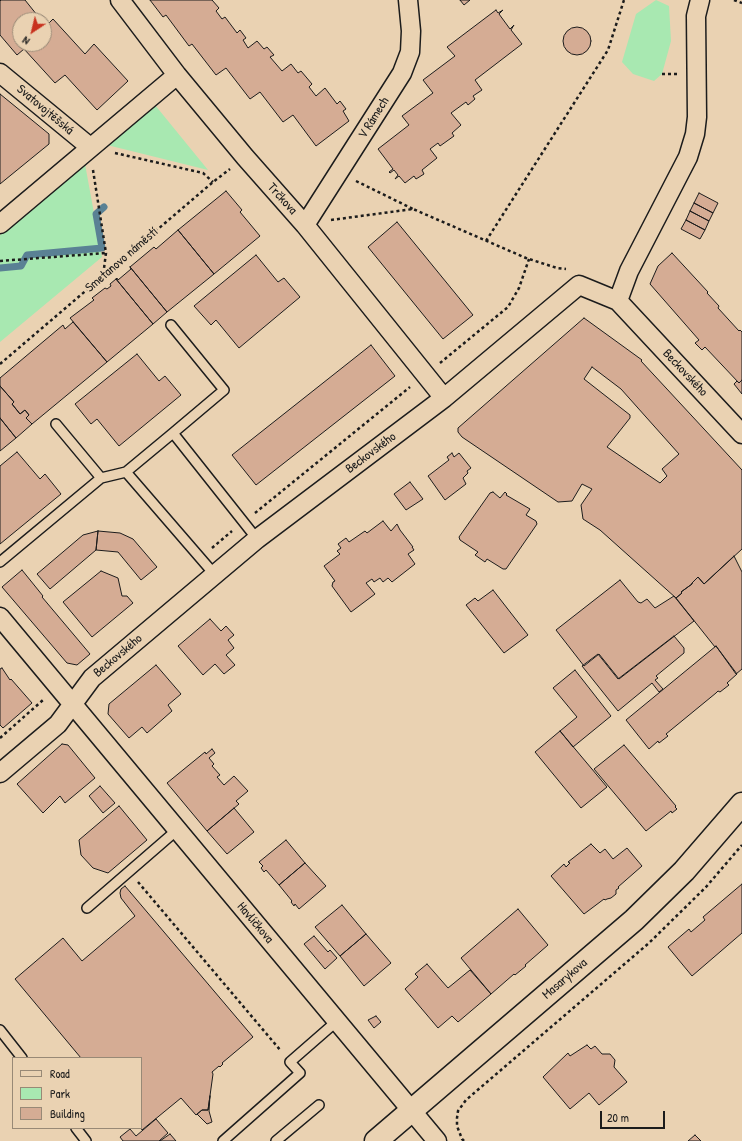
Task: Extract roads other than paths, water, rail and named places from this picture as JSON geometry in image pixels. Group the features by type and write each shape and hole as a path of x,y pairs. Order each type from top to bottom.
{"main road":[{"name":"Masarykova","path":"376,1141 634,920 684,871 742,804"}],"street":[{"name":"Trčkova","path":"120,0 177,75 245,157 305,225 444,398"},
{"name":"V Rámech","path":"305,225 402,73 410,52 411,31 408,0"},
{"path":"618,301 629,271 688,156 695,134 697,110 696,16 700,0"},
{"name":"Svatovojtěšská","path":"0,73 90,147"},
{"path":"0,224 177,75"},
{"name":"Beckovského","path":"0,773 58,724 92,678 257,539 444,398 579,285 618,301 742,434"},
{"name":"Havlíčkova","path":"5,622 437,1141"}],"lane":[{"path":"0,562 101,478 126,472 224,390 171,325"},
{"path":"56,424 101,478"},
{"path":"173,433 257,539"},
{"path":"126,472 216,575"},
{"path":"87,908 178,830"},
{"path":"223,1141 300,1073 290,1062 337,1021"},
{"path":"0,1030 21,1057"},
{"path":"276,1141 319,1105"},
{"path":"77,1129 86,1141"}],"waterway":[{"path":"0,268 21,266 27,255 102,248 96,214 104,207"}]}
